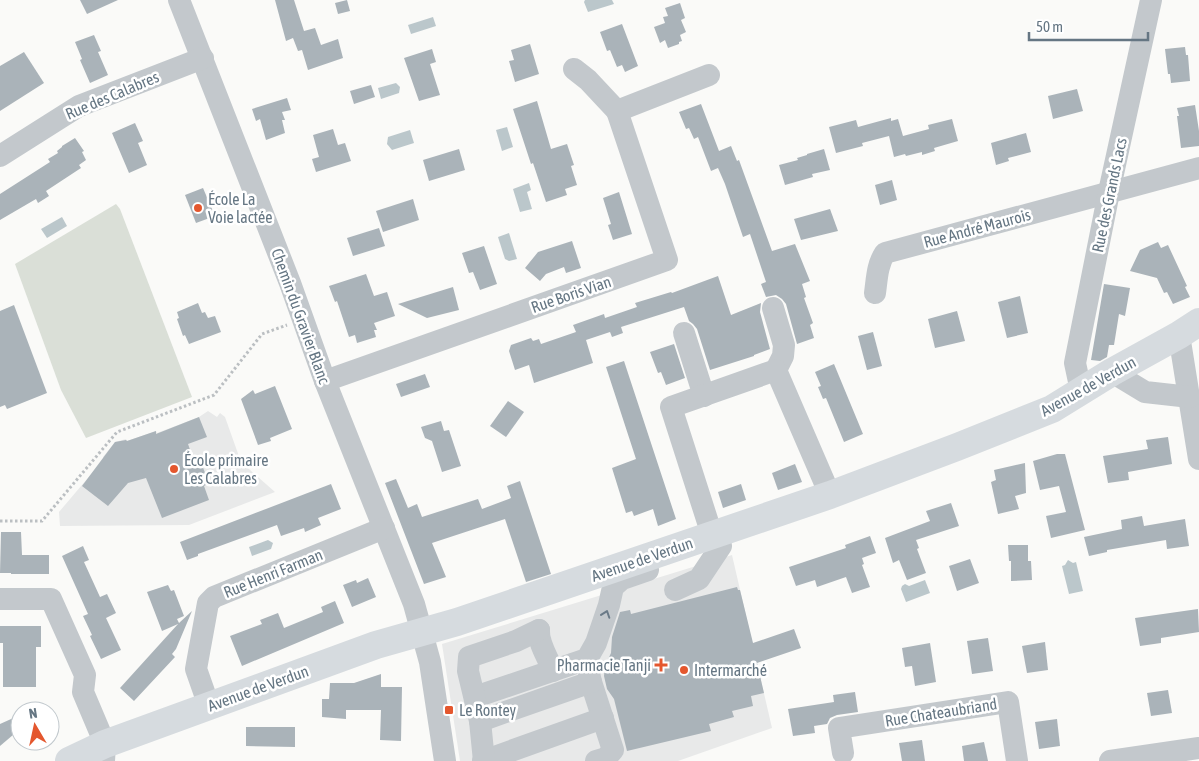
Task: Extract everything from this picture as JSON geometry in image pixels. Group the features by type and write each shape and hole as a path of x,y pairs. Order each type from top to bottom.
{"main road":[{"name":"Avenue de Verdun","path":"69,761 104,752 209,706 376,646 716,540 1052,409 1112,372 1189,329"}],"street":[{"name":"Chemin du Gravier Blanc","path":"179,0 203,58 325,381 414,604 431,667 445,761"},
{"name":"Rue des Grands Lacs","path":"1082,391 1075,363 1109,192 1151,0"},
{"name":"Rue des Calabres","path":"0,156 79,106 203,58"},
{"name":"Rue Boris Vian","path":"325,381 667,260 616,110 588,80 574,70"},
{"path":"616,110 709,75"},
{"path":"1109,192 1199,168"},
{"name":"Rue André Maurois","path":"875,293 881,259 885,253 1109,192"},
{"path":"675,590 700,579 716,540 671,407 776,370 783,356 784,345 773,308"},
{"path":"1189,329 1190,397 1199,459"},
{"path":"684,333 704,396"},
{"path":"776,370 830,495"},
{"path":"1112,372 1145,392 1190,397"},
{"name":"Rue Henri Farman","path":"209,706 196,669 208,603 214,597 384,528"},
{"path":"475,697 587,658 596,643 613,587 622,579 716,540"},
{"path":"0,599 50,599 85,675 83,692 104,752"},
{"path":"477,615 525,610 531,623 539,630 539,640 553,670"},
{"path":"539,630 469,657 468,671 480,721 483,761 603,718"},
{"path":"587,658 591,682 613,750 606,758 596,761"},
{"path":"480,721 591,682"},
{"name":"Rue Chateaubriand","path":"843,753 840,728 1008,702 1017,761"},
{"path":"1110,761 1199,748"}],"path":[{"path":"0,521 42,521 117,432 214,394 262,334 303,319"}],"shaded area":[{"path":"585,0 612,0 614,4 588,12"},
{"path":"433,17 436,26 411,34 408,25"},
{"path":"396,83 400,87 399,93 381,99 378,88"},
{"path":"507,127 513,147 502,151 496,130"},
{"path":"410,130 414,143 392,150 387,144 388,137"},
{"path":"529,183 531,190 527,192 532,209 520,212 513,189"},
{"path":"116,204 120,209 192,397 86,438 61,390 15,264"},
{"path":"62,217 67,226 47,238 41,229"},
{"path":"509,233 517,259 509,261 505,259 498,237"},
{"name":"École primaire Les Calabres","path":"208,411 217,417 220,413 225,417 241,462 275,492 189,525 60,526 59,512 104,459 103,457 115,442 126,439 127,441 156,431 157,433 199,417"},
{"path":"268,540 273,543 271,549 252,556 249,547"},
{"path":"732,555 772,728 678,761 460,761 442,644"},
{"path":"1068,560 1073,563 1076,562 1083,591 1069,594 1062,566"},
{"path":"925,580 930,593 906,602 901,589 902,586 905,584 909,586"}],"building":[{"path":"80,0 118,0 87,14"},
{"path":"275,0 294,0 304,31 315,28 321,45 338,39 343,58 308,70 302,50 298,51 293,38 286,41"},
{"path":"347,0 350,11 338,14 335,3"},
{"path":"680,3 685,18 681,20 686,32 680,35 682,41 679,44 668,48 665,40 660,43 654,27 665,23 663,17 668,16 665,8"},
{"path":"622,24 638,66 625,72 622,65 617,67 610,50 607,51 600,32"},
{"path":"94,35 101,51 98,52 108,75 90,83 75,42"},
{"path":"530,44 539,74 515,82 509,61 514,60 511,50"},
{"path":"1185,47 1186,55 1188,55 1190,81 1171,83 1165,49"},
{"path":"432,49 436,62 430,64 440,95 419,101 404,58"},
{"path":"24,52 44,83 0,111 0,66"},
{"path":"371,85 375,97 354,104 350,91"},
{"path":"1077,89 1083,111 1053,119 1048,96"},
{"path":"287,98 291,110 282,112 285,120 282,120 285,133 266,140 260,119 256,121 252,109"},
{"path":"537,101 551,149 567,144 574,165 571,166 577,185 565,189 567,195 546,202 513,109"},
{"path":"701,104 719,151 731,146 737,161 739,160 772,251 795,244 810,281 802,284 806,297 804,298 813,323 810,325 814,338 797,344 786,304 776,295 766,297 761,284 766,282 750,234 743,237 718,168 711,171 698,137 694,139 689,128 686,129 679,112"},
{"path":"1195,105 1199,146 1181,148 1177,108"},
{"path":"891,118 891,121 898,119 903,136 929,129 928,125 952,119 958,141 934,148 935,151 922,155 922,152 894,157 889,136 862,143 863,146 836,153 829,127 856,120 858,127"},
{"path":"135,123 143,141 138,143 147,165 129,173 112,133"},
{"path":"333,129 338,145 345,143 351,161 316,172 312,159 319,157 313,135"},
{"path":"1026,133 1031,152 1008,158 1009,161 996,165 991,143"},
{"path":"75,138 84,151 82,152 86,160 79,165 81,168 46,191 49,196 38,203 36,199 0,220 0,194 50,162 48,159 58,153 57,151 62,146"},
{"path":"459,149 465,170 429,181 423,160"},
{"path":"824,149 830,170 812,174 813,177 785,185 779,165 798,160 797,158"},
{"path":"892,180 897,200 880,205 875,185"},
{"path":"203,188 215,216 196,223 185,195"},
{"path":"619,192 632,234 613,240 608,225 611,224 603,198"},
{"path":"413,199 419,220 383,232 376,211"},
{"path":"830,209 838,231 801,240 794,219"},
{"path":"379,228 385,246 353,256 347,238"},
{"path":"572,241 581,268 566,273 564,267 546,274 540,281 525,268 538,252"},
{"path":"1158,242 1161,248 1168,245 1187,286 1185,287 1190,297 1173,304 1167,292 1164,293 1157,278 1130,271 1140,250"},
{"path":"484,246 497,284 480,290 473,272 469,273 462,253"},
{"path":"366,274 374,296 387,292 395,316 374,323 377,330 374,330 376,337 357,343 355,335 349,337 337,301 335,302 329,286"},
{"path":"718,276 731,315 761,303 760,312 770,349 710,370 697,329 689,321 684,307 621,327 623,333 612,337 610,332 586,340 593,363 534,383 529,365 515,370 509,351 511,345 531,338 533,341 539,339 541,344 576,332 573,325 604,314 605,318 637,307 635,303 672,293"},
{"path":"1104,284 1130,288 1125,316 1119,314 1114,345 1109,345 1107,357 1100,361 1091,360"},
{"path":"453,287 459,310 427,318 398,304"},
{"path":"1020,296 1028,333 1007,338 998,302"},
{"path":"198,303 202,313 205,312 208,318 215,316 221,332 189,344 185,335 183,336 177,319 179,318 177,312"},
{"path":"14,305 47,393 7,409 5,405 0,407 0,311"},
{"path":"957,311 965,341 935,348 928,319"},
{"path":"873,332 882,366 867,370 858,336"},
{"path":"674,344 685,378 666,385 661,372 658,373 650,352"},
{"path":"624,361 676,519 658,526 653,509 634,516 632,511 626,513 612,468 636,459 606,367"},
{"path":"834,364 863,434 844,442 826,398 823,399 818,387 821,386 815,372"},
{"path":"425,374 430,387 401,397 396,384"},
{"path":"275,386 292,429 270,438 271,441 258,445 241,399 253,390 255,394"},
{"path":"508,401 524,412 506,437 490,426"},
{"path":"199,417 207,437 188,444 196,467 202,465 209,483 204,486 209,500 162,518 146,478 128,483 108,506 82,486 115,442 127,441 156,431 156,434"},
{"path":"441,421 444,431 449,430 461,466 442,472 432,441 425,438 421,427"},
{"path":"1168,437 1172,464 1128,472 1129,480 1108,483 1103,456 1148,449 1146,440"},
{"path":"1057,454 1065,454 1085,530 1051,538 1046,516 1066,512 1059,486 1040,490 1033,461"},
{"path":"1025,463 1026,493 1015,496 1019,509 998,514 991,482 996,480 994,470"},
{"path":"795,464 802,482 778,490 772,473"},
{"path":"396,479 408,508 417,504 422,517 478,499 482,509 511,498 507,486 520,481 551,574 526,582 505,519 432,543 446,577 424,584 385,483"},
{"path":"331,484 341,509 318,518 321,525 305,532 304,528 281,536 277,525 198,554 198,556 187,560 180,542"},
{"path":"741,484 746,500 723,508 718,492"},
{"path":"951,503 959,526 916,540 919,548 917,549 926,573 907,580 899,560 893,563 885,538 930,521 926,511"},
{"path":"1142,516 1144,526 1185,519 1189,546 1167,549 1166,540 1107,550 1107,552 1089,556 1084,537 1122,529 1121,520"},
{"path":"1,532 21,532 22,555 49,555 49,574 0,573"},
{"path":"870,536 876,553 862,558 864,564 862,565 870,587 852,593 846,577 817,587 815,580 796,586 789,567 846,548 845,545"},
{"path":"1008,545 1028,545 1028,561 1031,561 1032,580 1011,581 1011,561 1009,561"},
{"path":"83,546 89,560 84,562 100,597 107,594 116,613 106,618 121,650 101,659 83,616 88,614 62,556"},
{"path":"970,559 979,583 957,591 949,566"},
{"path":"368,578 376,597 352,607 343,585 356,580 357,583"},
{"path":"168,585 171,591 174,590 184,616 177,619 179,623 192,611 176,649 172,654 175,657 134,701 120,688 178,624 162,631 147,592"},
{"name":"Intermarché","path":"737,587 740,590 753,643 794,629 801,648 757,663 764,693 751,696 753,706 732,711 734,717 709,724 711,731 627,751 614,699 607,689 604,676 605,666 611,653 612,637 620,612 630,610 631,614"},
{"path":"335,601 344,623 242,666 230,636 262,624 260,620 278,613 284,628 323,612 321,607"},
{"path":"1198,609 1199,632 1161,638 1161,643 1140,646 1135,618"},
{"path":"0,626 41,626 41,647 36,647 36,687 3,687 3,643 0,643"},
{"path":"988,638 993,671 972,674 967,641"},
{"path":"1045,642 1048,670 1027,673 1022,646"},
{"path":"930,643 936,682 915,686 912,666 905,667 902,648"},
{"path":"381,674 381,687 402,687 401,741 380,740 381,710 346,710 346,719 322,717 322,699 329,699 330,683 354,683"},
{"path":"1168,690 1172,713 1151,716 1147,693"},
{"path":"855,692 858,712 830,718 827,724 814,726 815,733 793,736 788,709 834,702 833,695"},
{"path":"1057,719 1060,746 1039,749 1035,722"},
{"path":"10,720 10,738 0,746 0,724"},
{"path":"246,727 295,727 295,747 246,746"},
{"path":"922,740 925,761 902,761 899,743"},
{"path":"984,742 988,761 964,761 962,746"}],"place":[{"name":"École La Voie lactée","path":"198,208"},
{"name":"École primaire Les Calabres","path":"174,469"},
{"name":"Pharmacie Tanji","path":"661,665"},
{"name":"Intermarché","path":"684,670"},
{"name":"Le Rontey","path":"449,710"}]}
